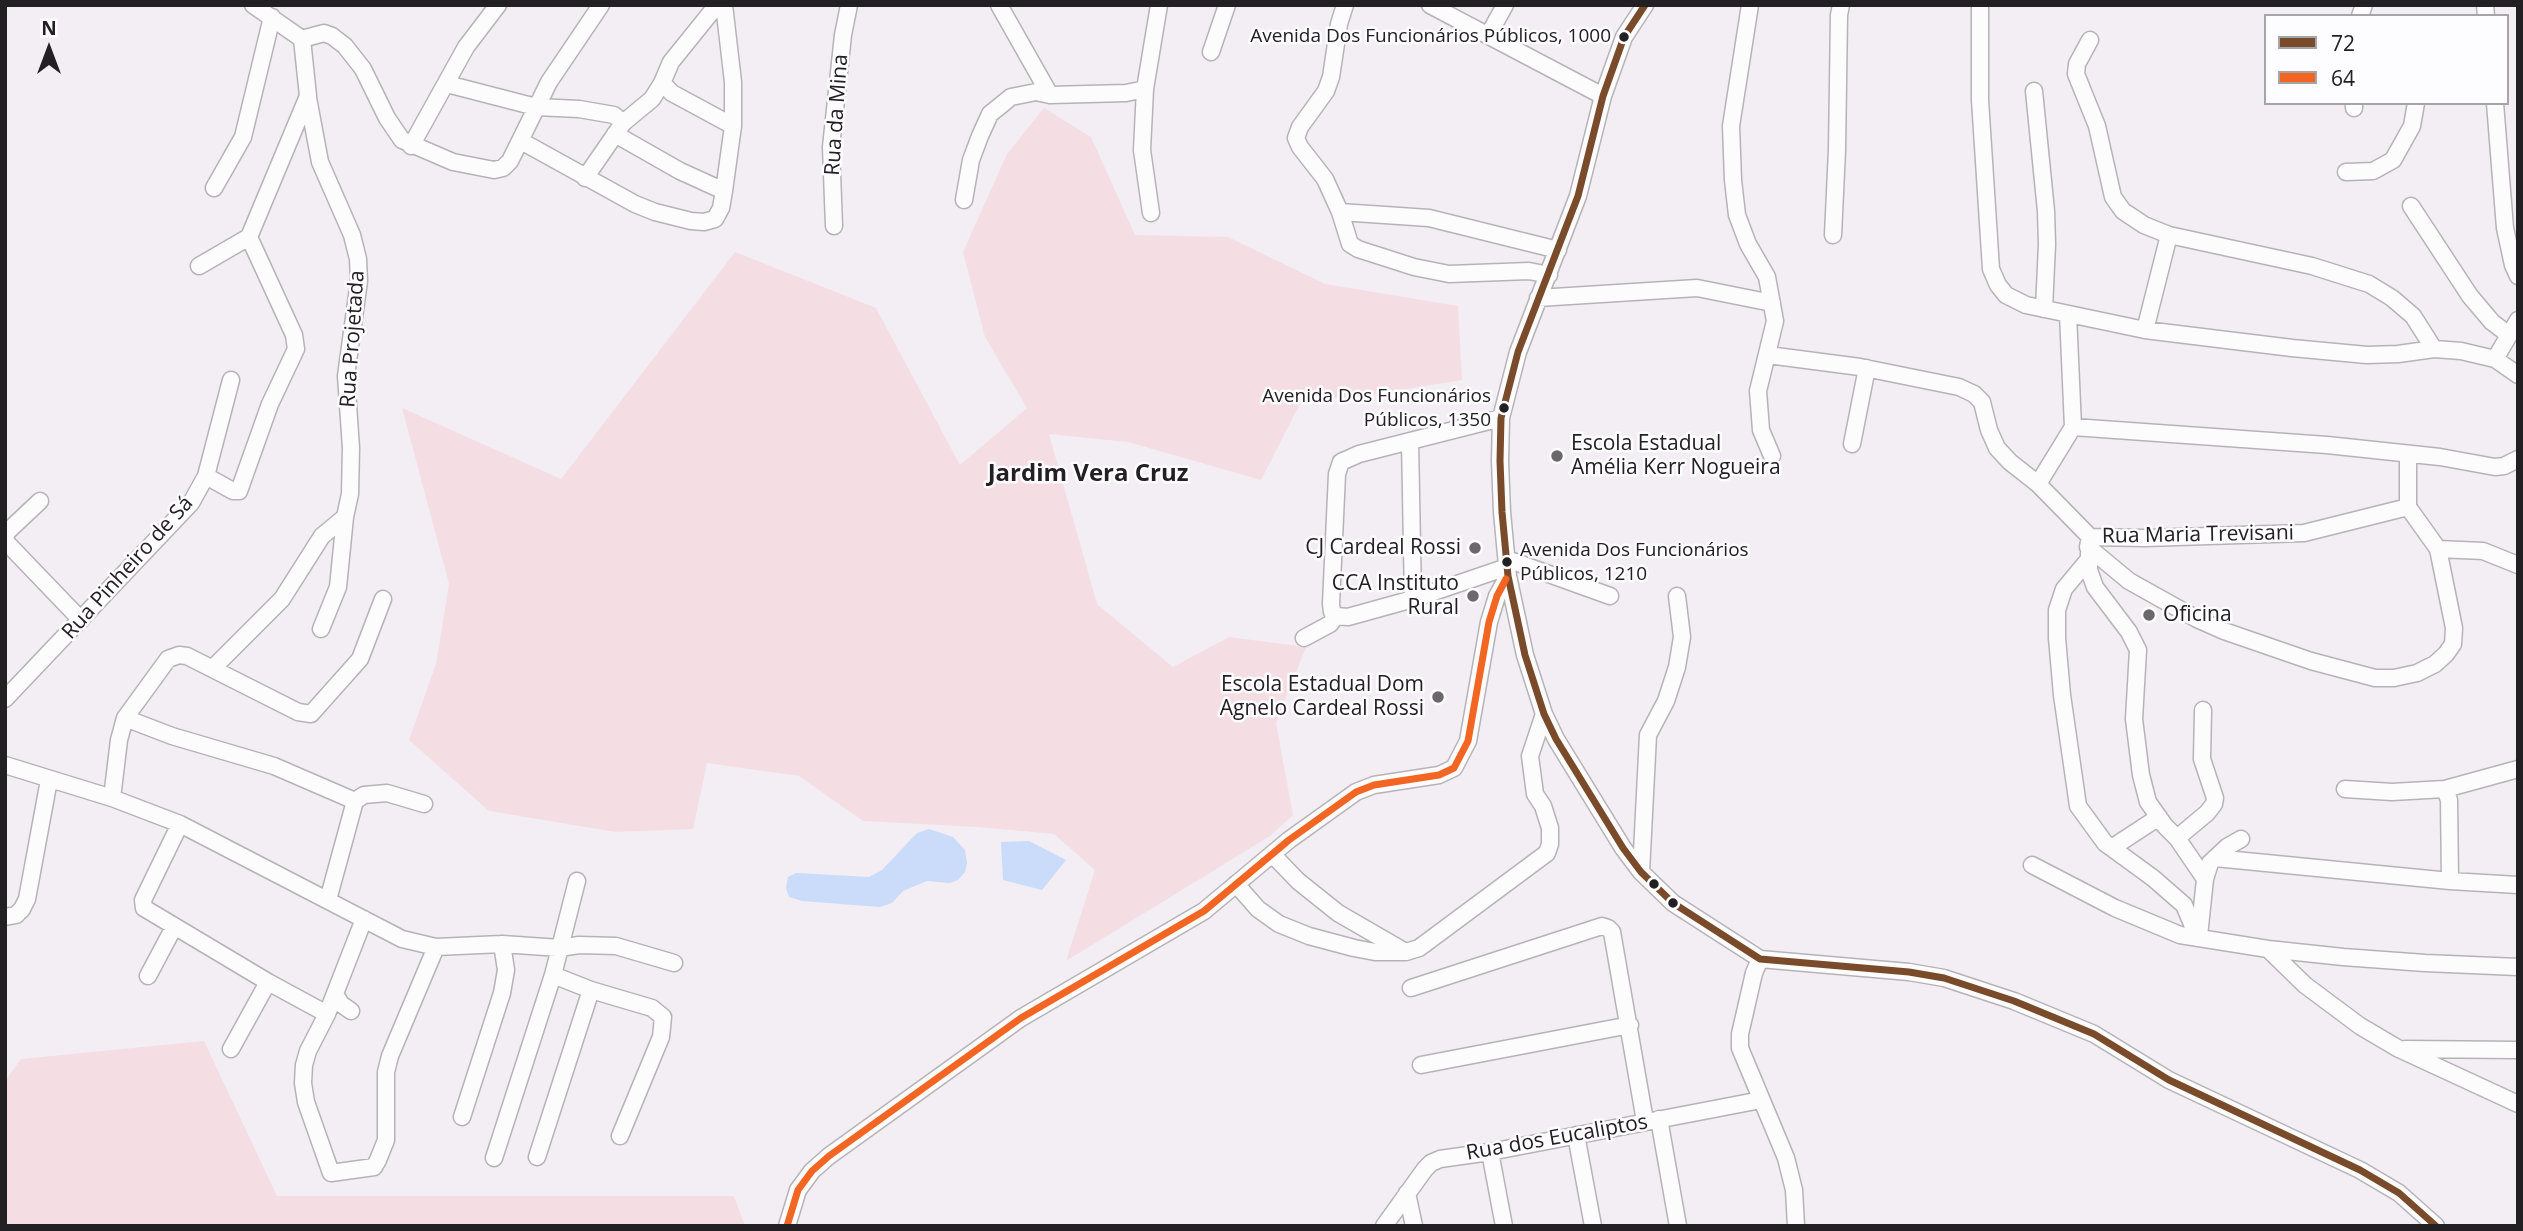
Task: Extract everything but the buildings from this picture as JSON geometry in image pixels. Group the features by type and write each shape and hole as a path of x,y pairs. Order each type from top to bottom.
{"street":[{"path":"253,5 302,38 324,33 345,46 363,69 402,140 453,162 494,170 503,168 510,161 549,82 601,5"},
{"path":"411,146 466,47 498,5"},
{"path":"585,178 619,129 647,104 662,82 671,62 717,5"},
{"path":"521,141 635,204 655,212 691,220 704,222 715,219 721,208 733,127 733,82 724,5"},
{"name":"Rua da Mina","path":"834,226 831,147 843,35 849,5"},
{"path":"999,5 1051,95"},
{"path":"1151,213 1142,150 1145,89 1159,5"},
{"path":"1210,52 1227,5"},
{"path":"1345,5 1326,91 1300,127 1296,138 1325,179 1340,212 1350,244 1414,267 1449,274 1529,271 1549,275"},
{"path":"1430,5 1603,96"},
{"path":"1489,34 1504,5"},
{"path":"1645,5 1624,37 1603,96 1586,169 1512,371 1502,418 1502,512 1507,568 1525,655 1545,714 1562,749 1623,848 1641,872 1673,903 1760,959 1909,972 1944,978 2014,1001 2094,1034 2169,1080 2360,1170 2399,1193 2436,1226"},
{"path":"1750,5 1731,126 1733,180 1737,215 1748,244 1767,277 1775,321 1758,391 1761,430 1772,456"},
{"path":"1833,235 1841,5"},
{"path":"1980,5 1980,100 1991,269 2006,295 2026,305 2145,330 2367,355 2434,349 2461,351 2495,359 2518,375"},
{"path":"214,188 243,137 272,17"},
{"name":"Rua Projetada","path":"302,38 308,96 320,162 345,216 358,260 357,304 347,355 351,477 338,587 321,629"},
{"path":"2090,40 2077,64 2076,74 2096,126 2113,197 2123,211 2144,225 2169,234 2312,266 2369,284 2392,298 2413,316 2434,349"},
{"path":"662,82 672,93 733,127"},
{"path":"447,84 536,107 614,115 619,129 680,171 724,191"},
{"path":"964,200 971,160 990,114 1010,97 1036,92 1051,95 1126,93 1145,89"},
{"path":"2034,91 2046,222 2044,309"},
{"name":"Rua Projetada","path":"249,237 308,96"},
{"path":"2346,172 2373,171 2393,160 2412,126 2416,105"},
{"path":"2495,105 2505,228 2518,276"},
{"path":"2411,206 2470,296 2492,322 2509,335"},
{"path":"1340,212 1429,218 1558,250"},
{"path":"2145,330 2169,234"},
{"path":"199,266 249,237 294,335 296,349 270,404 239,491 233,491 206,476"},
{"path":"1538,298 1697,288 1772,303"},
{"path":"2038,484 2073,427 2068,314"},
{"path":"2495,359 2518,320"},
{"name":"Rua Maria Trevisani","path":"1768,355 1867,368 1959,387 1974,394 1982,402 1997,448 2038,484 2089,548 2145,538 2304,533 2408,507"},
{"path":"1853,444 1867,368"},
{"name":"Rua Pinheiro de Sá","path":"5,699 191,503 206,476 231,380"},
{"path":"1502,418 1359,454 1341,462 1337,474 1332,612 1336,616 1348,617 1507,568 1610,596"},
{"path":"2073,427 2299,443 2440,457 2495,467 2504,466 2518,458"},
{"path":"1410,441 1413,599"},
{"path":"2089,548 2129,581 2196,619 2224,631 2311,662 2375,678 2394,678 2417,673 2435,664 2446,654 2453,644 2454,628 2438,549 2408,507 2408,454"},
{"path":"40,502 6,533 5,538 82,620"},
{"path":"213,668 282,599 322,536 345,517"},
{"path":"2089,548 2089,570 2095,587 2129,632 2138,650 2134,719 2141,775 2148,802 2205,879"},
{"path":"2089,548 2064,589 2057,610 2063,706 2078,806 2105,842 2154,878 2184,905 2198,938"},
{"path":"2438,549 2483,551 2518,565"},
{"path":"787,1226 798,1190 812,1171 1021,1018 1204,911 1272,854 1356,792 1374,785 1439,775 1454,768 1468,741 1489,622 1507,568"},
{"path":"1641,872 1648,735 1666,701 1677,667 1682,636 1677,596"},
{"path":"112,798 119,740 125,718 164,663 173,656 187,656 298,712 311,714 360,659 383,599"},
{"path":"1304,638 1329,624 1336,616"},
{"path":"2177,838 2214,804 2202,759 2203,710"},
{"path":"1236,884 1258,909 1279,924 1310,936 1353,948 1406,952 1419,948 1547,853 1550,828 1543,806 1535,794 1530,756 1545,714"},
{"path":"125,718 172,736 274,766 355,801"},
{"path":"5,765 112,798 180,824 402,939 436,947 502,944 560,948 579,945 616,946 674,963"},
{"path":"2345,789 2392,792 2445,789 2518,769"},
{"path":"5,917 16,915 27,899 49,779"},
{"path":"2445,789 2449,800 2449,881"},
{"path":"328,900 355,801 364,795 387,793 424,804"},
{"path":"2113,847 2159,817"},
{"path":"180,824 142,905 148,912 327,1014"},
{"path":"2198,938 2205,879 2210,863 2227,847 2241,839"},
{"path":"1272,854 1298,881 1338,913 1406,952"},
{"path":"2215,858 2449,881 2518,885"},
{"path":"2032,865 2069,886 2159,929 2198,938 2268,950 2425,963 2518,967"},
{"path":"494,1158 553,975 576,881"},
{"path":"364,919 304,1066 306,1102 323,1157 331,1173 374,1167 386,1140 385,1091 395,1038 436,947"},
{"path":"1411,988 1602,926 1612,932 1630,1025 1678,1226"},
{"path":"148,976 174,927"},
{"path":"462,1117 502,993 506,970 502,944"},
{"path":"2268,950 2305,985 2360,1026 2399,1048 2518,1104"},
{"path":"1760,959 1754,973 1740,1034 1740,1048 1786,1158 1794,1190 1796,1226"},
{"path":"553,975 591,990 652,1008 663,1017 661,1037 620,1136"},
{"path":"231,1049 268,982"},
{"path":"537,1157 591,990"},
{"path":"335,994 341,1004 351,1011"},
{"path":"1421,1065 1630,1025"},
{"path":"2399,1048 2518,1050"},
{"name":"Rua dos Eucaliptos","path":"1384,1226 1431,1163 1440,1159 1490,1152 1761,1100"},
{"path":"1576,1135 1593,1226"},
{"path":"1490,1152 1504,1226"},
{"path":"1407,1193 1414,1226"}],"shaded area":[{"path":"1044,108 1091,137 1135,235 1228,237 1325,284 1458,306 1462,380 1345,399 1306,392 1261,480 1128,442 1049,434 1097,604 1173,667 1229,637 1306,647 1276,723 1293,815 1270,836 1066,961 1095,870 1054,834 863,821 799,776 707,763 693,829 615,832 489,811 409,740 436,664 449,584 402,408 561,479 735,252 876,308 960,465 1027,408 985,337 963,252 1007,154"},
{"path":"204,1041 277,1196 734,1196 745,1226 5,1226 5,1081 21,1059"}],"water":[{"path":"929,829 953,837 965,850 965,872 958,880 950,883 927,881 903,891 892,903 880,907 802,901 789,897 786,888 788,877 796,873 869,877 882,870 917,833"},
{"path":"1029,841 1066,860 1042,890 1003,880 1001,842"}],"transit line":[{"name":"72","path":"1645,5 1624,37 1603,96 1578,196 1518,352 1501,418 1502,512 1508,576 1525,655 1544,714 1556,739 1623,848 1641,872 1673,903 1760,959 1909,972 1944,978 2014,1001 2094,1034 2169,1080 2360,1170 2399,1193 2436,1226"},
{"name":"64","path":"787,1226 798,1190 812,1171 1021,1018 1204,911 1289,840 1356,792 1374,785 1439,775 1454,768 1468,741 1489,622 1497,596 1506,579"}],"place":[{"name":"Avenida Dos Funcionários Públicos, 1000","path":"1624,37"},
{"name":"Avenida Dos Funcionários Públicos, 1350","path":"1504,408"},
{"name":"Escola Estadual Amélia Kerr Nogueira","path":"1557,456"},
{"name":"CJ Cardeal Rossi","path":"1475,548"},
{"name":"Avenida Dos Funcionários Públicos, 1210","path":"1507,562"},
{"name":"CCA Instituto Rural","path":"1473,596"},
{"name":"Oficina","path":"2149,615"},
{"name":"Escola Estadual Dom Agnelo Cardeal Rossi","path":"1438,697"}],"district":[{"name":"Jardim Vera Cruz","path":"1088,474"}]}
